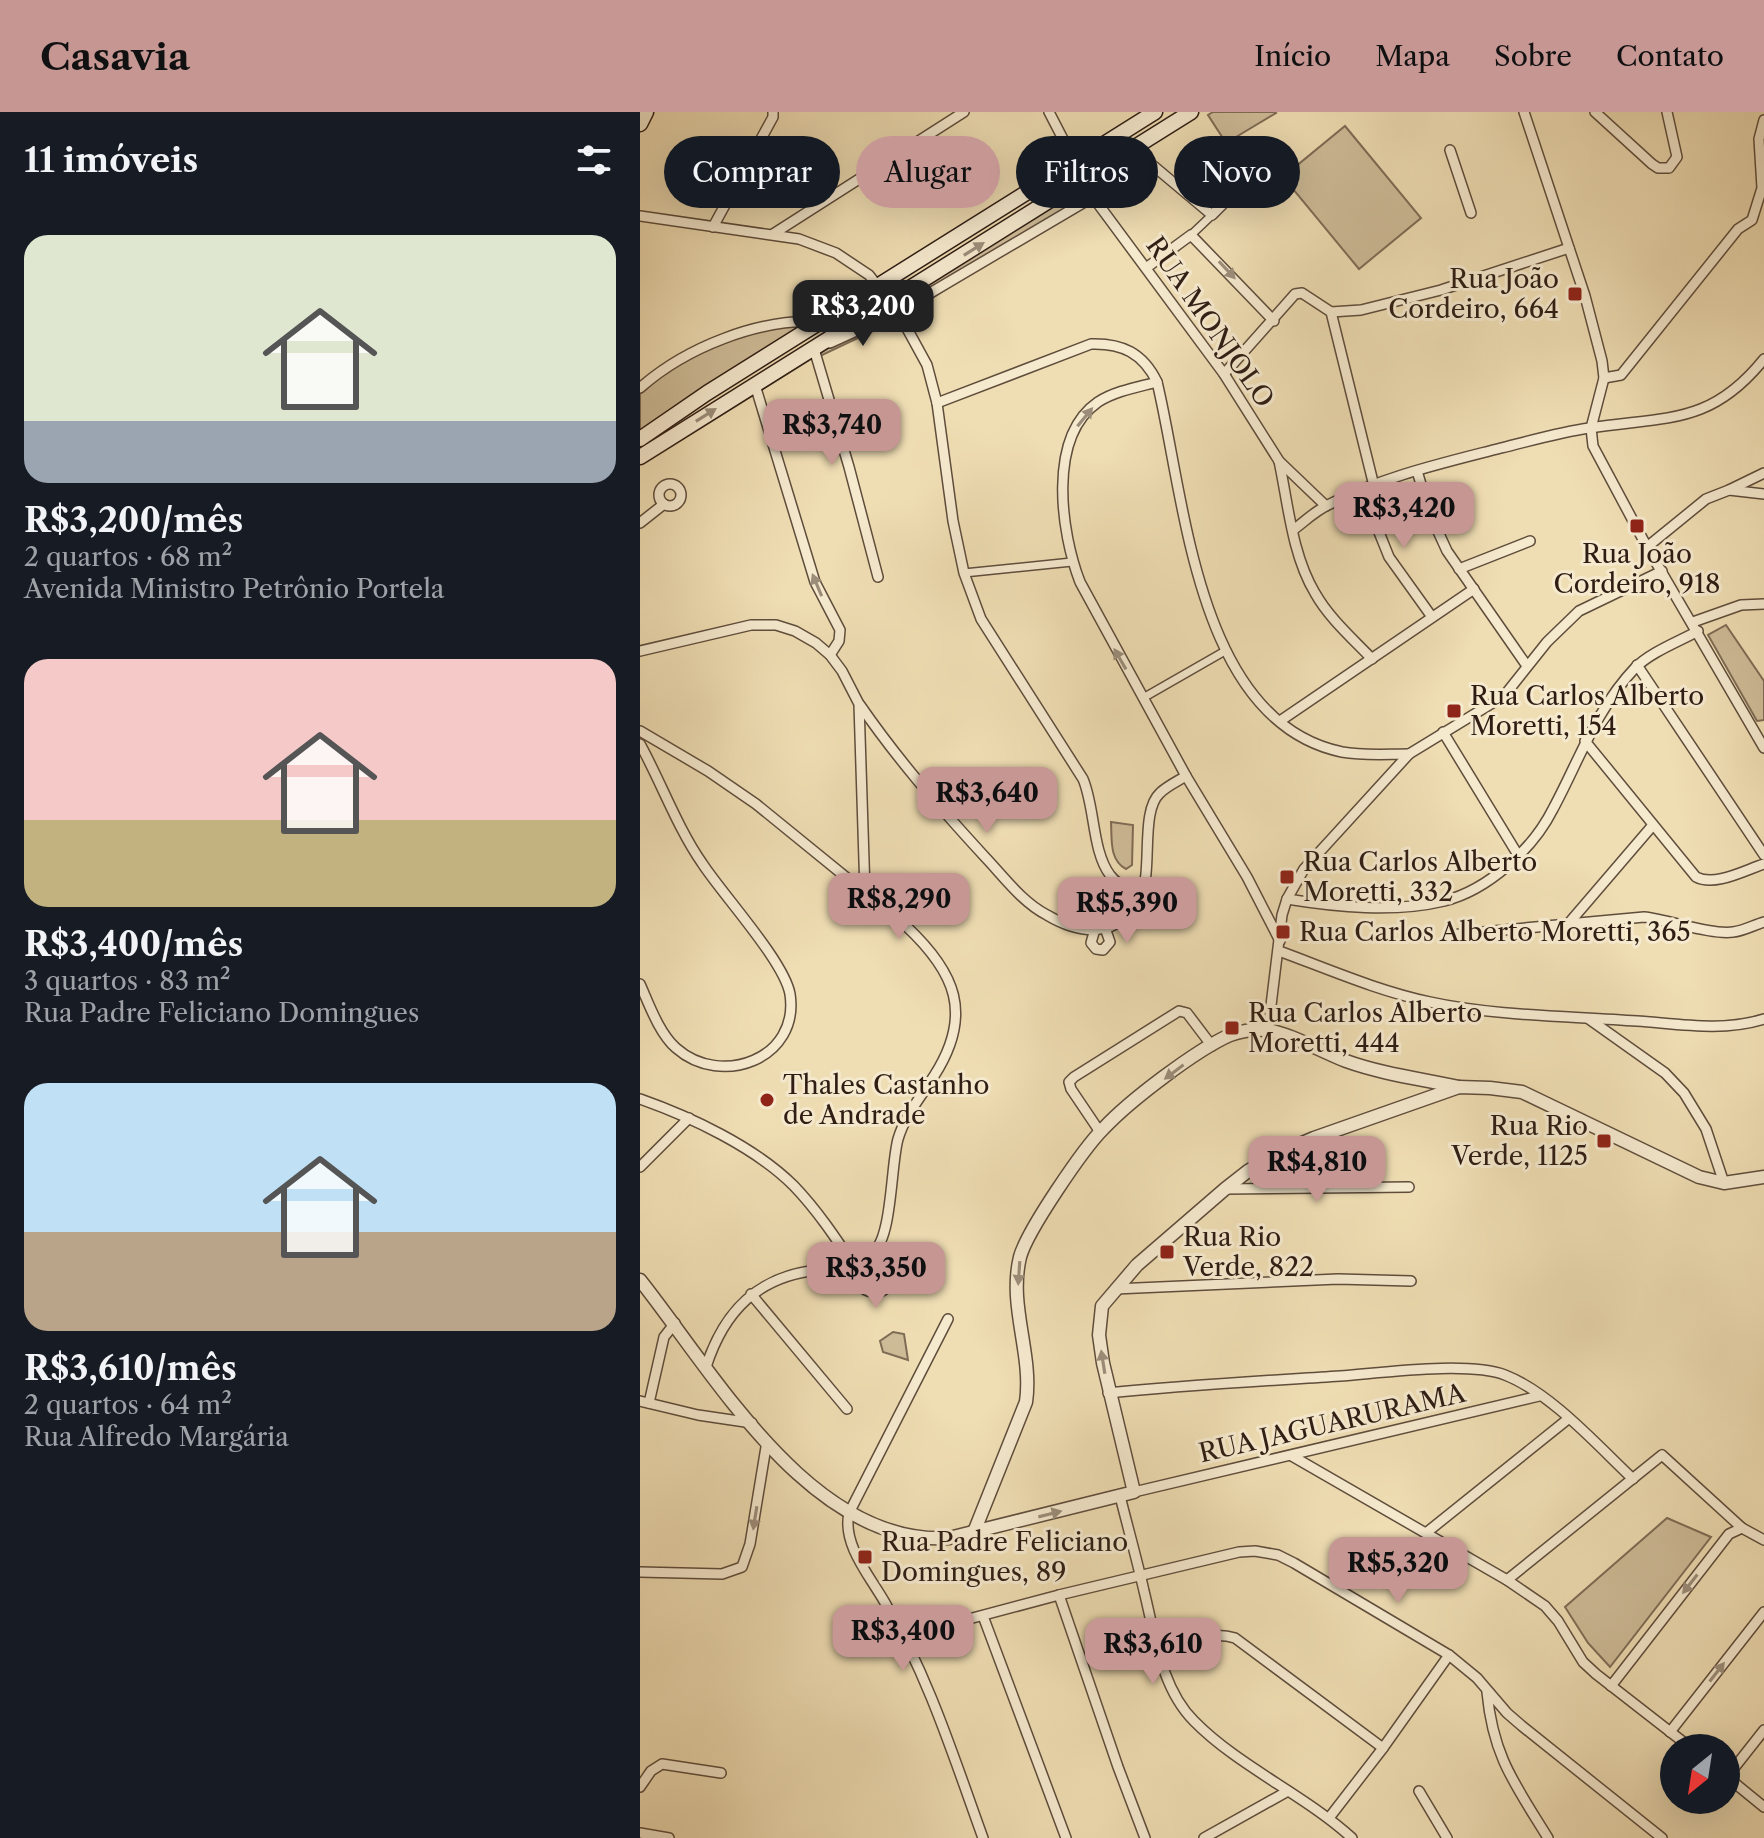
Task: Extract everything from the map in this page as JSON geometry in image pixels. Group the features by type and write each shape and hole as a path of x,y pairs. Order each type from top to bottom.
{"main road":[{"path":"640,124 646,112"},
{"path":"1119,135 1155,112"},
{"path":"1153,136 1191,112"},
{"path":"640,439 707,393 1016,199"},
{"path":"640,457 814,349 894,307 1042,208"}],"street":[{"path":"773,234 964,112"},
{"name":"RUA MONJOLO","path":"1049,112 1061,136"},
{"path":"1524,112 1594,328 1604,378 1591,428 1593,446 1647,547 1760,734 1764,748"},
{"path":"1595,112 1652,164 1664,169 1669,168 1677,157 1667,112"},
{"path":"713,227 776,114"},
{"path":"1604,378 1621,375 1738,229 1752,220 1762,188 1759,139 1764,120"},
{"path":"1450,150 1471,213"},
{"path":"1158,170 1212,215"},
{"path":"894,307 1073,208"},
{"name":"RUA MONJOLO","path":"1101,208 1224,374 1279,461 1326,506"},
{"path":"1146,268 1191,235 1219,208"},
{"path":"640,216 799,239 836,253 861,269 894,307 927,365 937,403 953,521 964,573 981,619 1083,779 1089,792 1100,851 1110,875 1141,896"},
{"path":"1191,235 1274,321"},
{"path":"1224,374 1295,294 1302,293 1331,312 1352,312 1452,287 1569,248"},
{"path":"1331,312 1374,486"},
{"path":"640,388 691,355 731,336 785,322 819,322"},
{"path":"937,403 1091,344 1108,343 1138,354 1150,366 1157,382 1192,550 1207,603 1235,672 1253,697 1304,738 1340,752 1409,754"},
{"path":"814,349 878,577"},
{"path":"1293,530 1326,506 1417,471 1591,428 1670,419 1715,404 1729,395 1764,359"},
{"path":"1157,382 1099,402 1084,415 1076,429 1063,473 1063,515 1072,562 1092,606 1186,776 1247,877 1279,946 1389,991 1432,1003 1588,1018 1722,1026 1764,1019"},
{"path":"755,385 815,582 840,630 839,641 830,655"},
{"path":"1279,461 1293,530 1313,591 1372,659"},
{"path":"1417,471 1430,514 1459,569 1527,666"},
{"path":"1647,547 1706,499 1764,473"},
{"path":"1362,490 1389,557 1432,617"},
{"path":"1729,490 1764,494"},
{"path":"640,523 664,504"},
{"path":"1459,569 1530,541"},
{"path":"964,573 1072,562"},
{"path":"1268,1030 1287,899 1314,857 1409,754 1504,696 1560,627 1579,611 1662,571"},
{"path":"1280,721 1474,589"},
{"path":"1287,899 1367,907 1444,901 1491,878 1518,855 1546,823 1608,700 1637,665 1695,627 1741,605 1764,604"},
{"path":"640,651 751,625 776,625 816,643 842,671 859,704 905,769 1024,899 1074,927 1100,929 1124,918 1141,896 1148,875 1149,826 1155,799 1186,776"},
{"path":"1143,698 1225,651"},
{"path":"1637,665 1764,855"},
{"path":"859,704 865,892"},
{"path":"640,731 756,804 865,892 928,946 946,971 955,998 951,1044 898,1136 885,1228 876,1251 850,1266 797,1273 751,1294 722,1327 706,1367"},
{"path":"1443,732 1518,855"},
{"path":"1585,741 1696,877 1704,881 1714,880 1764,864"},
{"path":"640,744 700,861 788,985 791,1006 787,1027 776,1044 749,1063 736,1067 713,1066 692,1059 671,1042 640,984"},
{"path":"1569,923 1653,825"},
{"path":"1450,935 1644,917 1666,919 1718,932 1735,932 1764,922"},
{"path":"1100,1132 1069,1082 1179,1011 1187,1013 1212,1046"},
{"path":"1588,1018 1665,1073 1684,1093 1706,1129 1724,1183"},
{"path":"974,1532 1026,1402 1028,1384 1017,1311 1020,1257 1025,1243 1100,1132 1120,1112 1212,1046 1241,1032 1268,1030 1349,1062 1459,1087 1522,1092 1699,1177 1724,1183 1764,1177"},
{"path":"1405,1107 1421,1092 1422,1083 1415,1077"},
{"path":"640,1280 728,1398 811,1485 849,1513 882,1528 922,1538 949,1538 1134,1492 1108,1393 1099,1320 1102,1306 1115,1289 1137,1265 1248,1171 1314,1138 1459,1087"},
{"path":"640,1099 689,1118 727,1138 791,1183 828,1227 850,1266 853,1280 865,1292 876,1293 890,1284 892,1269 888,1259 876,1251"},
{"path":"640,1167 689,1118"},
{"path":"1225,1189 1409,1187"},
{"path":"1115,1289 1338,1279 1411,1281"},
{"path":"751,1294 847,1409"},
{"path":"948,1319 849,1513 847,1524 852,1545 905,1636 983,1838"},
{"path":"675,1323 664,1337 644,1402 698,1415 752,1423"},
{"path":"1108,1393 1180,1385 1473,1369 1506,1375 1539,1396 1633,1479"},
{"name":"RUA JAGUARURAMA","path":"1134,1492 1539,1396"},
{"path":"1426,1533 1568,1419"},
{"path":"640,1572 722,1574 742,1567 750,1544 767,1441"},
{"path":"1292,1456 1507,1580 1545,1606 1583,1662 1673,1734"},
{"path":"1507,1580 1658,1457 1666,1457 1742,1528 1764,1540"},
{"path":"1120,1496 1159,1650 1173,1692 1196,1723 1329,1818 1352,1838"},
{"path":"1611,1686 1729,1534 1742,1528"},
{"path":"905,1636 1239,1552 1278,1555 1329,1582 1449,1655 1477,1678 1522,1726 1662,1838"},
{"path":"1059,1595 1145,1838"},
{"path":"1670,1732 1764,1612"},
{"path":"983,1616 1066,1838"},
{"path":"1159,1650 1211,1635 1223,1634 1235,1638 1383,1748"},
{"path":"1329,1818 1449,1655"},
{"path":"1487,1692 1490,1720 1503,1764 1548,1838"},
{"path":"1740,1760 1764,1730"},
{"path":"640,1787 651,1771 662,1764 721,1773"},
{"path":"1740,1787 1764,1807"},
{"path":"1204,1838 1288,1791"},
{"path":"1419,1791 1447,1838"},
{"path":"1224,1827 1230,1838"},
{"path":"640,1833 669,1838"}],"shaded area":[{"path":"1213,112 1276,113 1238,136 1222,136 1208,115"},
{"path":"1345,126 1421,218 1359,269 1300,198 1300,163"},
{"path":"1039,208 1075,208 900,318 820,356 814,349"},
{"path":"819,322 640,438 640,388 643,385 731,336 767,326"},
{"path":"1726,625 1764,681 1764,720 1757,721 1708,635"},
{"path":"1111,822 1133,825 1132,865 1126,869 1114,855"},
{"path":"871,1261 880,1265 884,1274 880,1283 871,1287 862,1283 858,1274 862,1265"},
{"path":"893,1332 904,1334 908,1360 883,1352 880,1341"},
{"path":"1667,1518 1711,1537 1610,1667 1588,1643 1565,1607"}],"place":[{"name":"Rua João Cordeiro, 664","path":"1575,294"},
{"name":"Rua João Cordeiro, 918","path":"1637,526"},
{"name":"Rua Carlos Alberto Moretti, 154","path":"1454,711"},
{"name":"Rua Carlos Alberto Moretti, 332","path":"1287,877"},
{"name":"Rua Carlos Alberto Moretti, 365","path":"1283,932"},
{"name":"Rua Carlos Alberto Moretti, 444","path":"1232,1028"},
{"name":"Thales Castanho de Andrade","path":"767,1100"},
{"name":"Rua Rio Verde, 1125","path":"1604,1141"},
{"name":"Rua Rio Verde, 822","path":"1167,1252"},
{"name":"Rua Padre Feliciano Domingues, 89","path":"865,1557"}]}
